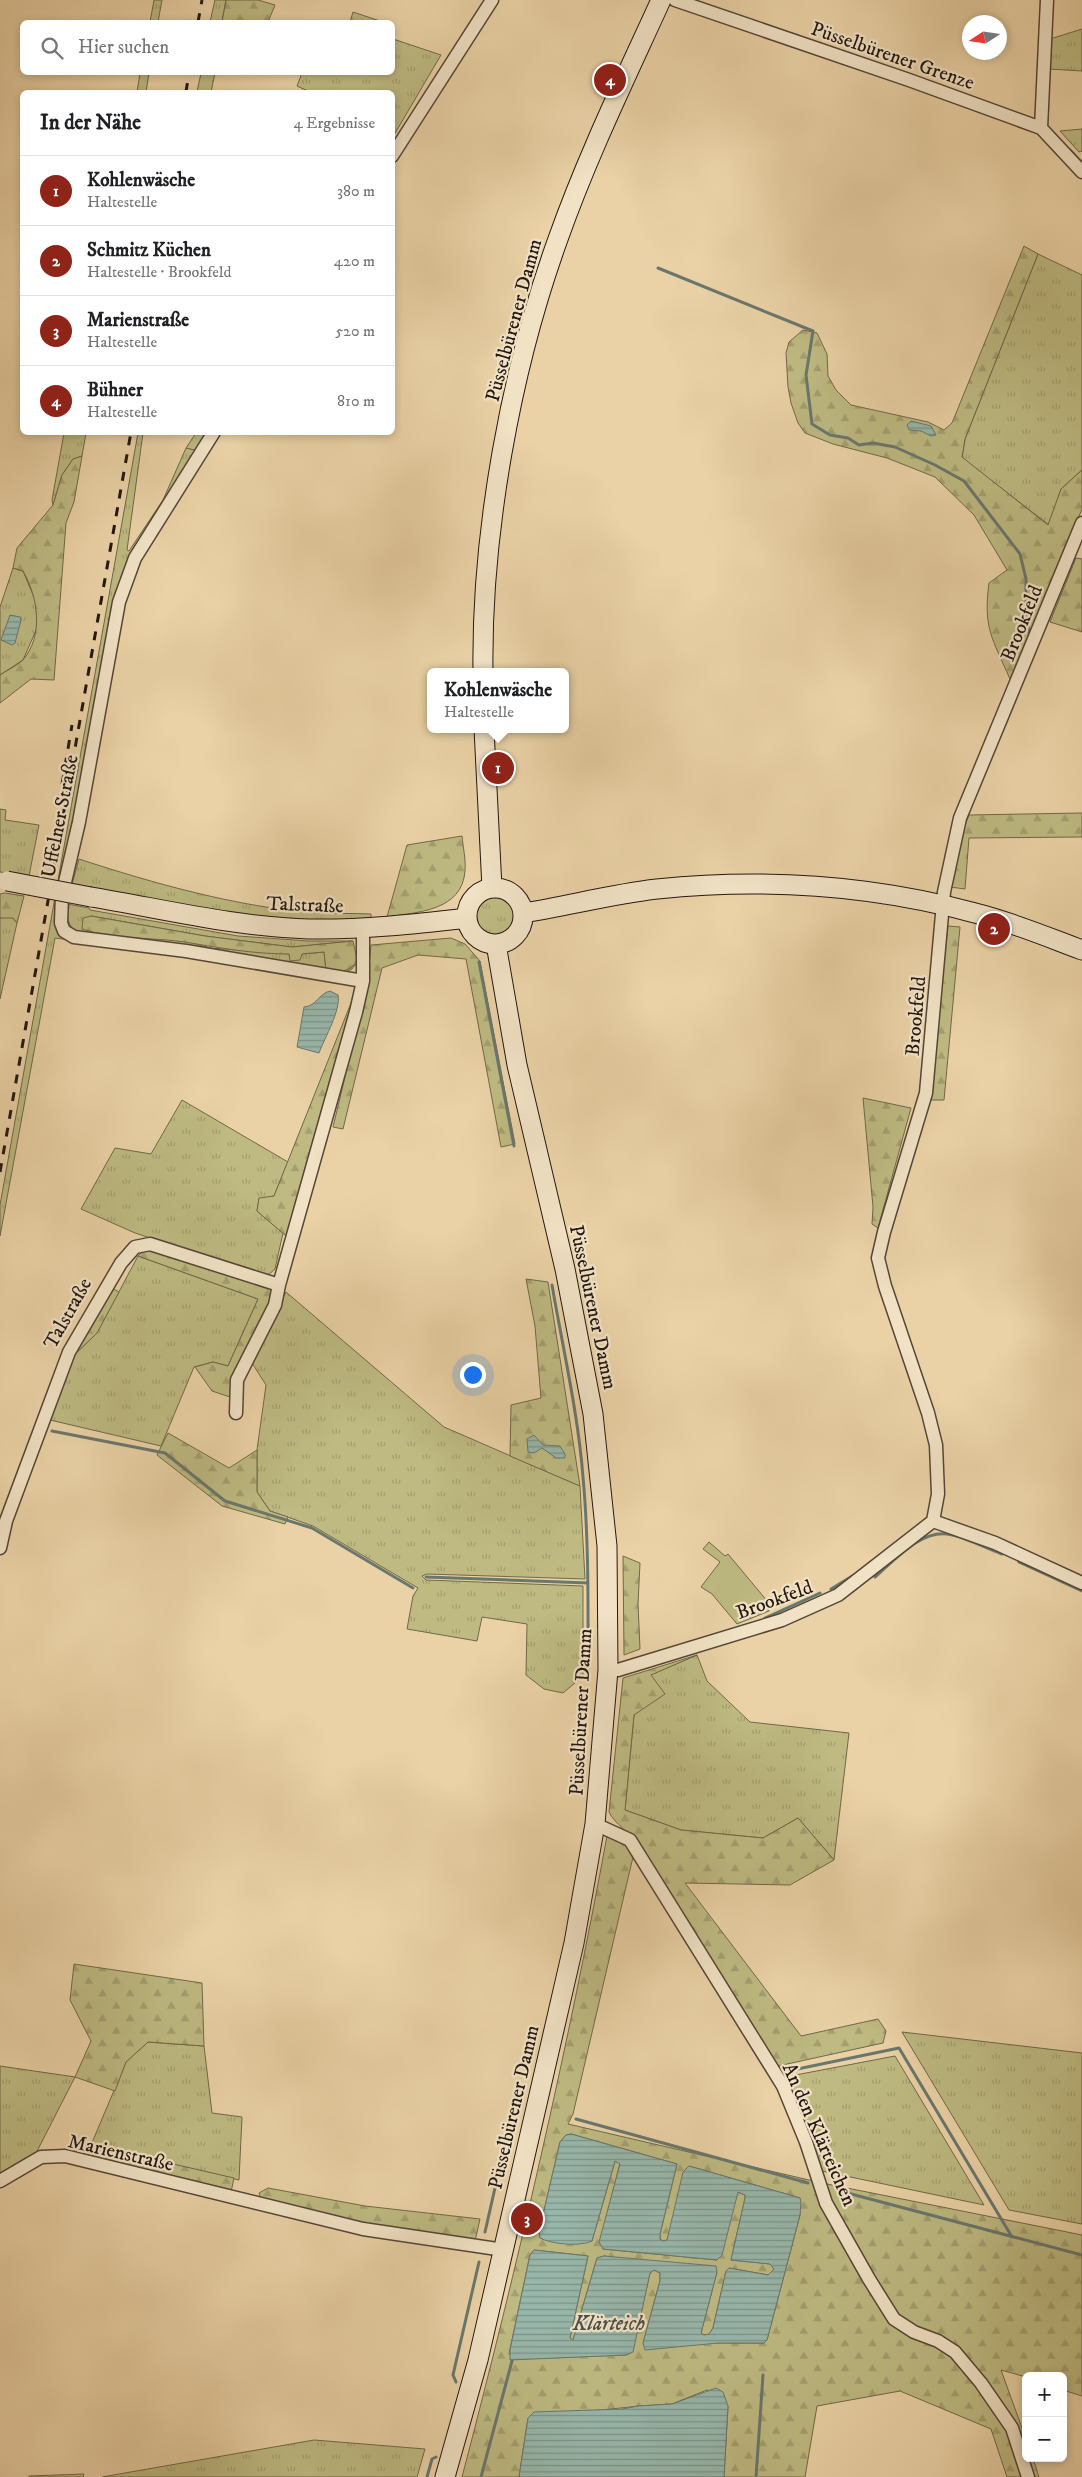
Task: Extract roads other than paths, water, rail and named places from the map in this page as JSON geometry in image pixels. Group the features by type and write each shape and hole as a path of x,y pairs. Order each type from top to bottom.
{"main road":[{"name":"Püsselbürener Damm","path":"484,668 486,599 492,535 502,458 518,378 558,238 605,121 661,0"},
{"path":"484,733 492,888"},
{"name":"Talstraße","path":"4,880 250,924 308,929 363,928"},
{"path":"523,913 655,890 740,884 829,886 888,894 943,905 1016,925 1082,950"},
{"path":"492,888 501,888 516,897 523,913 522,922 513,937 496,944 480,939 469,927 467,918 468,910 476,895 492,888"},
{"path":"363,928 467,918"},
{"name":"Püsselbürener Damm","path":"445,2477 478,2360 574,1943 595,1824 608,1670 607,1546 593,1414 565,1269 516,1065 496,944"}],"street":[{"path":"395,151 492,0"},
{"name":"Püsselbürener Grenze","path":"675,0 909,80 1040,128 1082,172"},
{"path":"1040,128 1047,0"},
{"name":"Uffelner Straße","path":"212,435 135,558 124,585 113,626 79,822 62,895 61,923 64,931 74,937 186,951 363,981"},
{"name":"Brookfeld","path":"608,1670 618,1670 782,1620 838,1595 933,1521 938,1494 936,1445 928,1413 885,1286 878,1258 884,1232 926,1093 943,905 960,818 1082,523"},
{"name":"Talstraße","path":"236,1413 237,1380 275,1305 363,981 363,928"},
{"name":"Talstraße","path":"0,1548 6,1521 69,1352 121,1263 135,1247 150,1244 279,1285"},
{"path":"933,1521 995,1543 1082,1583"},
{"name":"An den Klärteichen","path":"595,1824 630,1840 783,2086 806,2142 826,2203 894,2319 914,2332 938,2341 955,2352 992,2398 1012,2428 1028,2477"},
{"name":"Marienstraße","path":"0,2181 42,2157 65,2156 363,2229 504,2250"}],"water":[{"path":"911,421 931,426 936,435 931,436 921,431 909,430 907,425"},
{"path":"10,615 20,617 21,620 15,643 12,645 1,640"},
{"path":"330,991 338,995 337,1008 319,1053 297,1047 304,1007 312,1005"},
{"path":"534,1435 543,1445 560,1446 565,1454 565,1458 556,1458 542,1448 534,1453 528,1452 527,1439"},
{"name":"Klärteich","path":"571,2134 677,2164 660,2234 660,2239 663,2241 667,2240 683,2172 689,2166 800,2198 800,2215 767,2340 764,2343 718,2343 645,2350 643,2343 660,2281 660,2273 654,2270 650,2273 633,2352 626,2355 510,2360 510,2350 530,2255 534,2250 588,2256 570,2338 573,2340 597,2258 604,2256 716,2266 717,2272 701,2333 704,2335 709,2334 713,2328 726,2271 729,2268 768,2275 774,2269 770,2264 731,2260 745,2198 745,2195 738,2192 722,2255 717,2260 603,2249 599,2242 620,2164 615,2161 592,2241 580,2244 565,2244 540,2238 539,2232 560,2142 566,2135"},
{"path":"716,2388 723,2392 728,2406 724,2477 519,2477 528,2418 534,2412 622,2409 672,2404"}],"waterway":[{"path":"1070,150 1082,163"},
{"path":"658,268 813,331 806,375 812,424 830,435 848,438 859,445 873,443 895,447 935,465 964,481 1020,554 1026,579 1026,609 1029,632"},
{"path":"479,962 514,1146"},
{"path":"552,1285 581,1453 587,1551 588,1675"},
{"path":"52,1431 165,1453 225,1501 312,1528 413,1588"},
{"path":"875,1577 908,1548 927,1537 937,1534 960,1537 1002,1554"},
{"path":"1019,1562 1082,1591"},
{"path":"831,1589 854,1575"},
{"path":"426,1577 588,1583"},
{"path":"765,1618 820,1593"},
{"path":"783,2072 899,2048 1012,2237"},
{"path":"576,2119 808,2183"},
{"path":"485,2232 505,2144"},
{"path":"836,2190 1082,2255"},
{"path":"456,2382 453,2375 479,2262"},
{"path":"481,2477 512,2361"},
{"path":"756,2477 763,2375"},
{"path":"427,2477 432,2459 436,2457"}],"railway":[{"path":"198,20 202,0"},
{"path":"186,90 189,75"},
{"path":"0,1172 130,435"},
{"path":"59,802 72,725"}],"place":[{"name":"Bühner","path":"610,80"},
{"name":"Kohlenwäsche","path":"498,768"},
{"name":"Schmitz Küchen","path":"994,929"},
{"name":"Marienstraße","path":"527,2219"}]}
